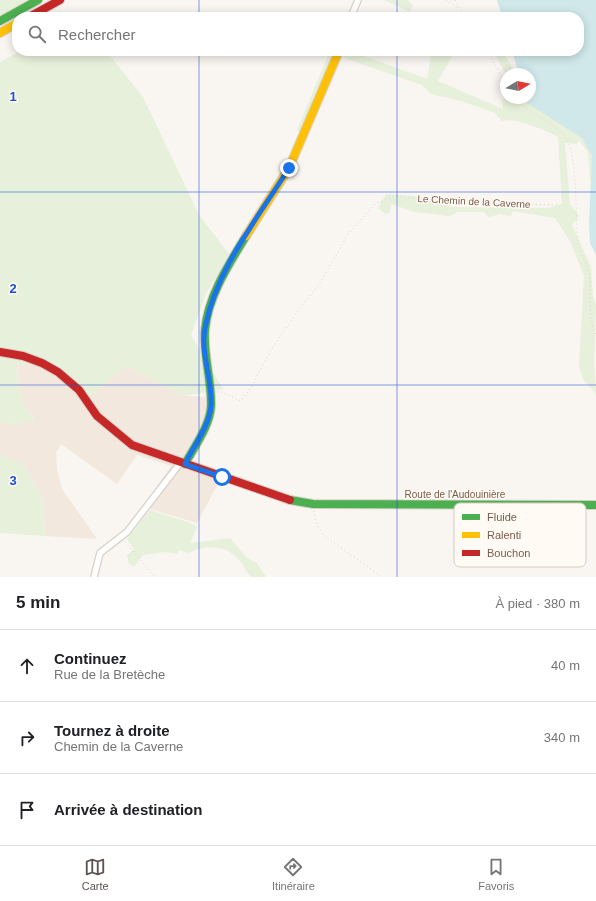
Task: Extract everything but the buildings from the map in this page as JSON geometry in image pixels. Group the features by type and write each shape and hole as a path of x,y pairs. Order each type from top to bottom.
{"main road":[{"path":"16,12 38,0"},
{"path":"38,12 60,0"},
{"path":"0,21 12,14"},
{"path":"0,32 12,26"},
{"path":"183,463 208,420 211,393 204,348 205,328 212,303 225,270 289,168 337,56"},
{"name":"Route de l'Audouinière","path":"0,352 23,356 42,363 58,372 79,390 97,416 132,445 282,498 313,504 454,504"},
{"name":"Route de l'Audouinière","path":"586,505 596,505"}],"street":[{"path":"353,12 358,0"},
{"path":"94,577 100,553 121,537 183,463"}],"path":[{"path":"446,0 463,12"},
{"path":"455,0 460,9"},
{"path":"491,56 500,74"},
{"path":"520,104 551,125 567,140 571,151 575,184 575,218 579,245 589,272 592,320 596,335"},
{"name":"Le Chemin de la Caverne","path":"211,393 220,392 241,401 251,388 270,351 301,306 320,283 349,233 376,203 396,196 437,202 557,206"},
{"path":"313,504 316,523 323,535 382,577"},
{"path":"121,537 155,577"}],"shaded area":[{"path":"50,362 90,396 126,366 185,396 210,397 189,463 222,476 197,523 143,507 171,466 137,455 117,484 61,444 56,453 57,470 62,489 97,539 46,536 42,496 23,465 0,455 0,422 15,424 34,419 22,403 16,365"}],"green space":[{"path":"0,0 28,0 0,15"},
{"path":"384,0 408,0 413,6 410,12"},
{"path":"12,55 110,56 143,97 199,215 229,254 206,294 191,335 223,389 185,396 126,366 90,396 50,362 16,365 22,403 34,420 15,424 0,422 0,62"},
{"path":"328,56 332,56 301,134 297,130"},
{"path":"341,56 365,56 427,79 431,56 452,56 438,81 503,109 502,104 536,104 536,102 576,125 592,156 593,178 590,181 588,152 579,140 577,144 565,143 570,204 579,216 572,225 591,267 593,297 596,305 594,363 596,394 583,379 579,367 584,276 571,243 555,218 513,211 511,216 500,214 489,217 484,212 457,212 450,216 415,212 391,204 390,213 385,214 378,208 386,194 425,197 452,207 548,208 562,204 558,137 522,122 508,120 502,121 495,113 461,101 431,94 422,85"},
{"path":"496,56 506,56 512,68 503,68"},
{"path":"0,455 23,465 42,496 46,536 0,533"},
{"path":"150,510 188,522 197,527 190,543 230,538 247,558 257,563 266,577 251,577 247,573 242,563 235,556 223,549 209,547 188,553 179,550 177,554 165,552 143,555 134,567 129,564 127,555 134,549 127,539"}],"water":[{"path":"497,0 596,0 596,255 590,243 589,224 592,156 582,138 529,104 536,104 536,68 517,68 514,56 584,56 584,12 501,12"}],"traffic: fast":[{"path":"16,12 38,0"},
{"path":"0,21 12,14"},
{"path":"185,464 205,429 210,414 211,397 205,349 205,330 210,305 220,281 246,236"},
{"path":"290,500 313,504 454,504"},
{"path":"586,505 596,505"}],"traffic: slow":[{"path":"0,33 12,26"},
{"path":"246,236 289,168 337,56"}],"traffic: jam":[{"path":"38,12 60,0"},
{"path":"0,352 23,356 42,363 58,372 79,390 97,416 132,445 290,500"}],"route":[{"path":"222,477 185,464 208,420 211,406 211,393 204,348 205,328 212,303 225,270 289,168"}]}
